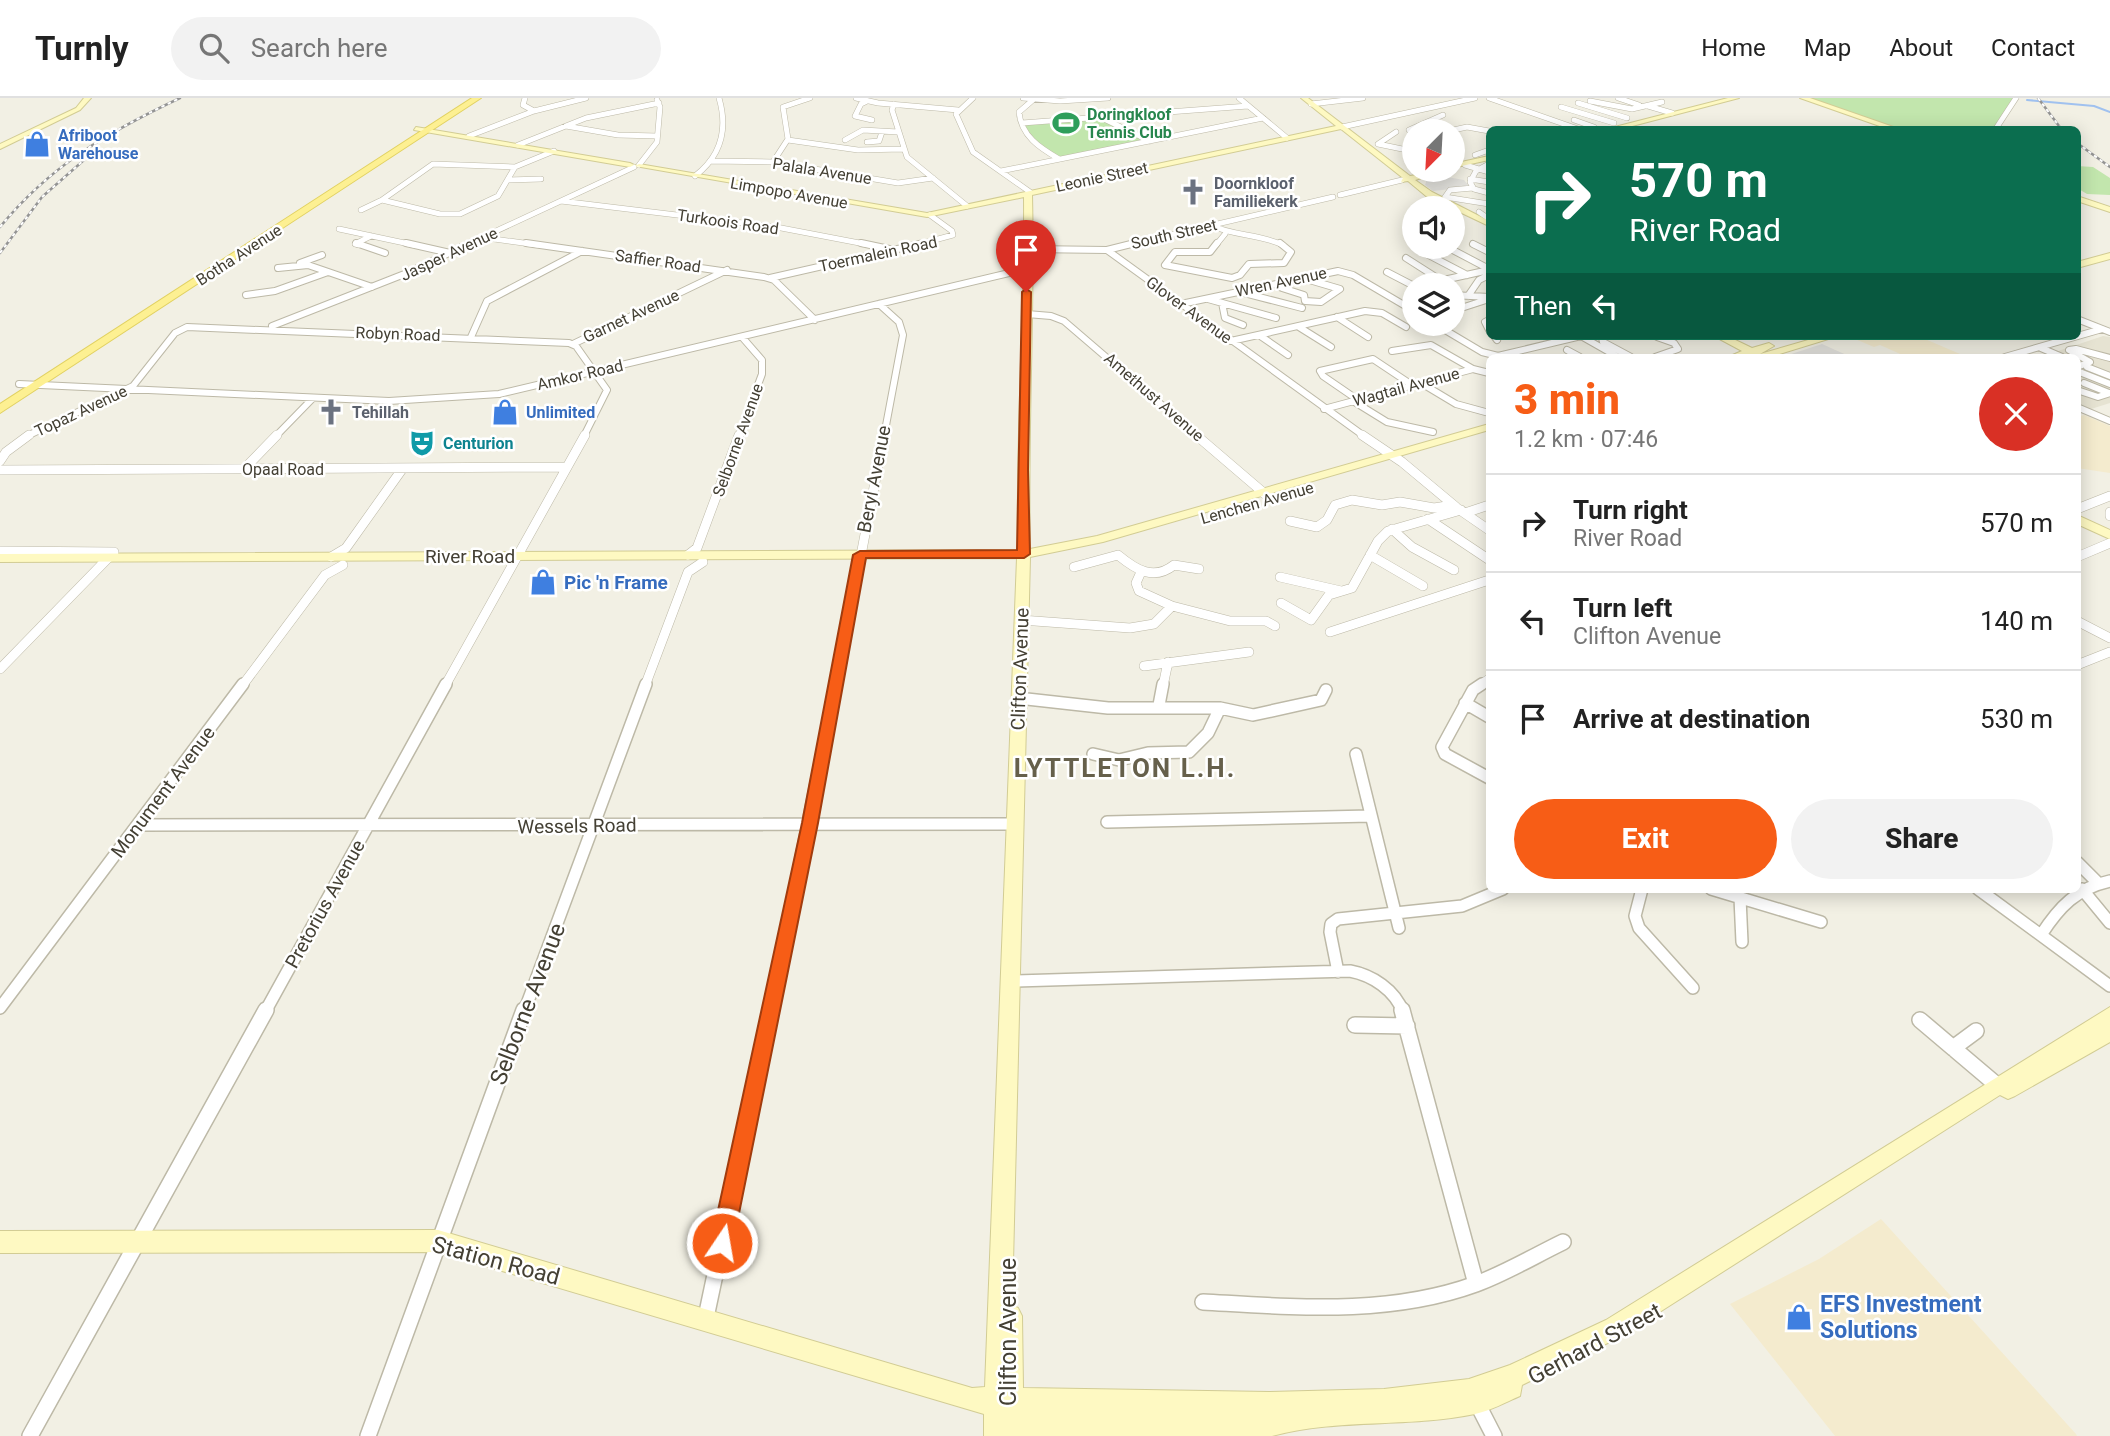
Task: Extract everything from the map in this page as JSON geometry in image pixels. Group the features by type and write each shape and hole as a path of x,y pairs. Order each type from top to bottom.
{"main road":[{"name":"Botha Avenue","path":"0,397 465,98"},
{"name":"Botha Avenue","path":"0,409 477,98"}],"street":[{"path":"0,147 77,109 88,98"},
{"path":"525,98 523,105 534,111"},
{"path":"469,136 534,111 586,98"},
{"path":"695,176 710,161 724,138 719,98"},
{"path":"773,162 788,140 783,108 810,98"},
{"path":"856,98 958,110 973,98"},
{"path":"1023,98 1066,101 1108,98"},
{"path":"1239,98 1291,138"},
{"path":"1300,98 1402,177"},
{"path":"1310,106 1363,98"},
{"name":"Leonie Street","path":"930,215 1475,98"},
{"path":"1489,98 1570,126"},
{"path":"1618,98 1672,113"},
{"path":"1590,101 1614,107 1646,106 1662,101 1655,98"},
{"path":"1622,126 1736,98"},
{"path":"1998,126 2016,98"},
{"path":"1034,99 1019,112 1022,123 1033,143 1059,159"},
{"path":"1799,99 1882,126"},
{"path":"1799,99 1886,126"},
{"path":"518,145 564,126 657,101 655,146 635,166"},
{"path":"867,101 861,104 855,116 872,120"},
{"path":"1578,103 1627,118"},
{"path":"894,104 892,110 908,159 967,206"},
{"path":"1022,123 1248,106"},
{"path":"1561,107 1614,123"},
{"path":"958,110 957,119 972,152 1001,171 1029,195"},
{"path":"1534,113 1548,111 1591,126"},
{"path":"1573,120 1608,112"},
{"path":"1435,119 1443,115"},
{"path":"1101,117 1150,141"},
{"path":"1001,171 1263,118"},
{"path":"564,126 618,135 657,135"},
{"path":"1465,127 1486,131"},
{"name":"Limpopo Avenue","path":"416,129 469,136 907,214 930,215"},
{"path":"845,140 863,130 898,132"},
{"path":"867,142 879,141 882,132"},
{"path":"1396,132 1378,144 1402,149"},
{"path":"788,140 858,150 903,149"},
{"path":"361,210 382,200 424,168 442,160 516,167 554,151"},
{"path":"1465,162 1486,152"},
{"path":"1477,158 1486,158"},
{"name":"Palala Avenue","path":"710,161 773,162 895,183 933,178"},
{"name":"Jasper Avenue","path":"267,328 372,288 635,166"},
{"path":"1470,179 1477,170 1486,166"},
{"path":"382,200 440,214 460,214 495,198 516,167"},
{"path":"1465,167 1486,172"},
{"path":"508,180 541,179"},
{"name":"South Street","path":"1107,250 1402,179"},
{"path":"1470,179 1486,182"},
{"path":"1470,179 1473,188"},
{"path":"1407,182 1423,196"},
{"path":"1409,182 1432,196"},
{"path":"1486,192 1473,188 1450,190 1445,197 1486,205"},
{"name":"Clifton Avenue","path":"999,1415 1008,1251 1004,1229 1017,824 1029,195"},
{"path":"2081,197 2110,208"},
{"name":"Turkoois Road","path":"561,201 776,227 894,250"},
{"name":"Toermalein Road","path":"770,278 953,235 952,231 930,215"},
{"path":"1465,216 1486,226"},
{"path":"1210,225 1226,234 1273,240 1291,253 1284,263 1247,264 1236,277 1170,268 1165,263 1175,252 1210,252 1226,234"},
{"path":"339,229 450,253"},
{"path":"371,236 355,244 385,253"},
{"name":"Saffier Road","path":"485,237 770,278"},
{"path":"1473,244 1486,250"},
{"path":"2081,256 2110,247"},
{"path":"1029,249 1107,250"},
{"path":"471,337 487,301 582,250"},
{"name":"Glover Avenue","path":"1107,250 1486,528"},
{"path":"278,268 322,255"},
{"path":"2081,264 2110,256"},
{"path":"1465,258 1486,270"},
{"path":"1408,259 1429,273"},
{"path":"1436,259 1467,275 1486,272"},
{"path":"300,263 372,288"},
{"name":"Amkor Road","path":"19,384 409,401 499,394 1026,270"},
{"name":"Garnet Avenue","path":"573,344 727,271"},
{"name":"Wren Avenue","path":"1181,304 1329,271 1345,272 1401,303"},
{"path":"246,295 275,292 328,272"},
{"path":"1387,272 1402,280"},
{"path":"1468,296 1480,278 1486,274"},
{"path":"1202,285 1207,275"},
{"path":"1282,288 1303,293 1305,301 1317,303 1340,289 1301,277"},
{"path":"770,278 814,320"},
{"path":"1237,291 1302,308"},
{"path":"1465,296 1486,298"},
{"path":"1204,299 1276,318"},
{"path":"1465,306 1486,299"},
{"path":"1222,303 1225,318 1243,325"},
{"name":"Beryl Avenue","path":"705,1322 810,823 903,335 901,326 879,304"},
{"path":"1234,343 1338,317 1375,311 1402,325"},
{"name":"Amethust Avenue","path":"1027,314 1051,316 1064,321 1268,496"},
{"path":"1338,317 1368,337"},
{"path":"2081,321 2110,332"},
{"name":"Robyn Road","path":"187,327 267,328 573,344"},
{"name":"Topaz Avenue","path":"0,461 18,441 136,384 174,334 187,327"},
{"path":"1299,327 1331,347"},
{"path":"2081,336 2102,329"},
{"path":"1261,335 1288,355"},
{"path":"1455,336 1490,354"},
{"name":"Selborne Avenue","path":"368,1436 438,1241 764,369 762,360 742,337"},
{"path":"1506,354 1564,340"},
{"path":"1587,340 1612,354"},
{"path":"1602,340 1626,354"},
{"path":"1664,354 1678,349 1674,343 1666,340"},
{"path":"1715,340 1746,354"},
{"path":"1725,340 1748,354"},
{"path":"1756,354 1794,340"},
{"path":"1759,354 1817,340"},
{"path":"2017,354 2067,340"},
{"path":"573,344 595,372"},
{"path":"1392,351 1431,345 1473,369"},
{"path":"2041,348 2055,354"},
{"path":"2076,354 2069,350 2076,349 2110,358"},
{"path":"1567,350 1574,354"},
{"path":"2081,357 2090,362 2081,366"},
{"path":"1412,385 1373,359 1320,371 1323,376 1387,422 1433,432"},
{"path":"2081,368 2110,376"},
{"path":"2081,368 2110,390"},
{"name":"Wagtail Avenue","path":"1324,409 1473,369 1486,372"},
{"name":"Pretorius Avenue","path":"30,1436 607,394 595,372"},
{"path":"1421,383 1453,403 1486,412"},
{"path":"2084,383 2110,390"},
{"path":"83,388 94,394 86,407"},
{"path":"2081,391 2098,397 2110,390"},
{"path":"244,469 313,398"},
{"path":"2081,409 2110,421"},
{"name":"Lenchen Avenue","path":"1395,459 1486,428"},
{"name":"Lenchen Avenue","path":"1023,558 1062,558 1104,548 1395,459 1486,437"},
{"name":"Opaal Road","path":"0,470 566,467"},
{"path":"346,557 402,468"},
{"path":"1394,492 1400,502"},
{"name":"Lenchen Avenue","path":"1023,558 1268,496"},
{"path":"2081,508 2110,496"},
{"path":"1290,521 1317,527 1327,520 1335,505 1345,501 1385,505 1400,502 1434,508 1486,505"},
{"path":"1281,603 1310,621 1329,595 1352,588 1382,536 1392,529 1459,508"},
{"path":"2081,512 2110,527"},
{"path":"1428,519 1486,558"},
{"path":"2081,521 2110,535"},
{"path":"1392,529 1412,547 1454,569"},
{"path":"1024,534 1044,546 1062,548"},
{"path":"2081,555 2110,543"},
{"path":"0,551 114,551 0,669"},
{"path":"1074,567 1118,555 1141,572 1157,573 1174,565 1199,569"},
{"path":"1370,555 1423,586"},
{"name":"River Road","path":"0,566 331,556 517,559 1023,558"},
{"name":"River Road","path":"0,558 322,570 346,557"},
{"name":"Monument Avenue","path":"0,1008 138,825 322,570"},
{"path":"1141,572 1136,583 1139,591 1172,606 1232,620 1265,620 1275,626"},
{"path":"1280,577 1341,591"},
{"path":"1330,632 1486,581"},
{"path":"1021,620 1130,628 1154,624 1172,606"},
{"path":"2081,623 2099,633 2109,646 2081,663"},
{"path":"1144,666 1249,652"},
{"path":"1159,705 1168,662"},
{"path":"1486,680 1472,690 1442,750 1486,776"},
{"path":"1018,698 1108,708 1159,705 1220,708 1259,714 1321,700 1326,690"},
{"path":"1465,703 1486,715"},
{"path":"1093,754 1119,760 1148,753 1189,752 1208,733 1220,708"},
{"path":"1356,754 1399,928"},
{"path":"1107,822 1370,816"},
{"name":"Wessels Road","path":"138,825 367,828 810,823 1017,824"},
{"path":"2081,865 2104,882"},
{"path":"2104,882 2082,889 2110,923"},
{"path":"1338,972 1330,932 1331,924 1348,917 1462,906 1493,893"},
{"path":"1641,893 1635,916 1639,928 1693,988"},
{"path":"1724,893 1821,922"},
{"path":"1983,893 2110,986"},
{"path":"2040,935 2056,910 2077,893"},
{"path":"1740,898 1742,942"},
{"path":"1012,981 1363,973 1399,1001 1408,1026 1475,1284"},
{"name":"Gerhard Street","path":"1473,1397 1614,1328 2110,1015"},
{"path":"1920,1020 1998,1086"},
{"path":"1355,1026 1408,1026"},
{"path":"1953,1048 1976,1031"},
{"name":"Gerhard Street","path":"999,1415 1056,1424 1271,1422 1301,1416 1388,1412 1473,1397 1564,1363 1624,1333 2006,1091 2110,1032"},
{"name":"Station Road","path":"0,1242 438,1241 999,1415"},
{"path":"1203,1302 1352,1308 1415,1301 1475,1284 1563,1242"},
{"path":"1473,1397 1494,1436"}],"shaded area":[{"path":"1465,181 1470,187 1433,191 1425,185 1426,182"},
{"path":"2103,336 2110,337 2110,403 2091,409 2081,405 2081,354 2049,354"},
{"path":"1857,340 1927,340 1960,354 1900,354 1880,345 1874,347"},
{"path":"1822,344 1844,354 1791,354"},
{"path":"2081,416 2110,426 2110,473 2081,469"},
{"path":"1881,1219 2077,1436 1835,1436 1730,1304 1819,1259"}],"green space":[{"path":"1810,98 2018,99 2000,126 1891,126"},
{"path":"1100,118 1147,141 1058,158 1034,143 1024,125"},
{"path":"2081,166 2093,167 2110,178 2110,195 2087,194 2081,190"}],"waterway":[{"path":"2027,100 2094,106 2110,112"}],"railway":[{"path":"0,227 40,185 82,152 180,98"},
{"path":"2038,98 2059,126"},
{"path":"2081,146 2110,167"},
{"path":"0,253 42,197 84,160"}],"place":[{"name":"Doringkloof Tennis Club","path":"1066,123"},
{"name":"Afriboot Warehouse","path":"37,144"},
{"name":"Doornkloof Familiekerk","path":"1193,192"},
{"name":"Tehillah","path":"331,412"},
{"name":"Unlimited","path":"505,412"},
{"name":"Centurion","path":"422,443"},
{"name":"Pic 'n Frame","path":"543,582"},
{"name":"EFS Investment Solutions","path":"1799,1317"}],"district":[{"name":"LYTTLETON L.H.","path":"1125,768"}],"route":[{"path":"722,1243 810,823 860,555 1024,554 1022,470 1026,292"}]}
